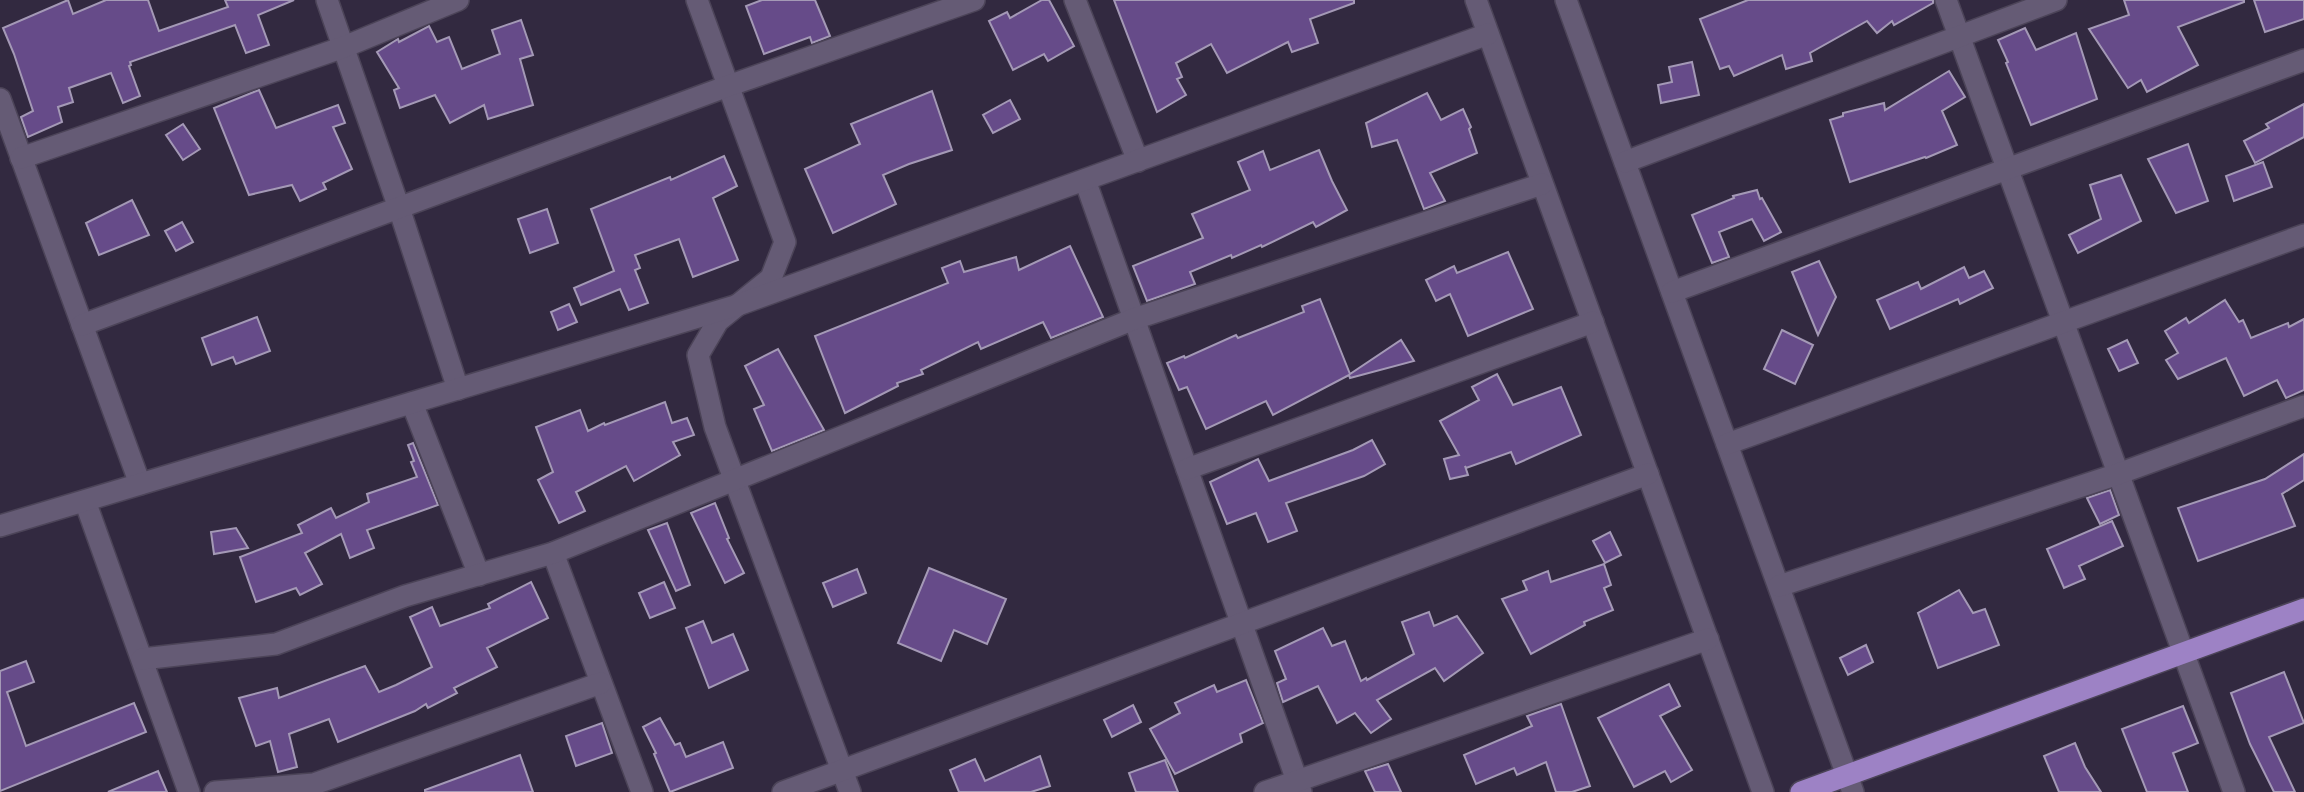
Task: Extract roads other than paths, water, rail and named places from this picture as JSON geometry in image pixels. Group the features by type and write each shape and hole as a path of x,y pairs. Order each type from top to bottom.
{"main road":[{"path":"1801,792 1850,784 2183,653 2304,609"}],"street":[{"path":"327,0 458,389"},
{"path":"21,158 344,47 458,0"},
{"path":"697,0 785,242 771,278 718,321 698,355 715,427 850,792"},
{"path":"82,324 729,86 974,0"},
{"path":"1075,0 1138,161"},
{"path":"1476,0 1763,792"},
{"path":"1946,0 2234,792"},
{"path":"1625,162 2056,0"},
{"path":"1572,2 1625,162 1850,784"},
{"path":"0,526 735,306 1488,34"},
{"path":"1672,292 2304,60"},
{"path":"0,99 140,484"},
{"path":"1085,180 1299,786"},
{"path":"142,659 276,645 405,596 553,553 1134,319 1542,184"},
{"path":"1727,444 2304,235"},
{"path":"1187,469 1593,322"},
{"path":"412,403 479,575"},
{"path":"1779,586 2118,474 2304,406"},
{"path":"783,792 1648,474"},
{"path":"85,501 189,792"},
{"path":"553,553 642,792"},
{"path":"1265,792 1299,786 1708,639"},
{"path":"215,792 314,784 601,683"}]}
